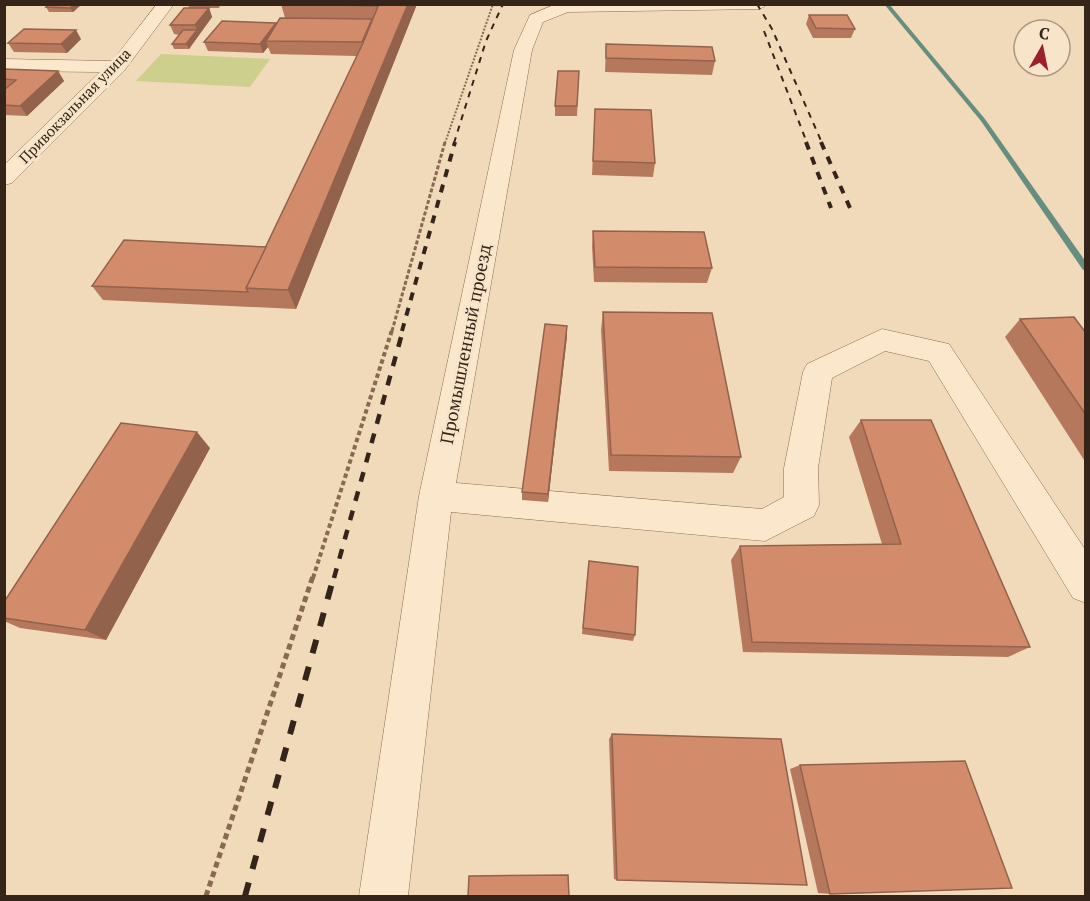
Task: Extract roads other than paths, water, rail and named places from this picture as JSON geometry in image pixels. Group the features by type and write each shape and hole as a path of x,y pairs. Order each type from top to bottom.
{"street":[{"name":"Привокзальная улица","path":"4,178 117,67 166,4"},
{"name":"Промышленный проезд","path":"383,897 436,496 522,50 536,19 566,7 760,4"},
{"path":"4,65 117,67"},
{"path":"436,496 765,525 802,505 801,468 818,372 882,340 939,352 1086,585"}],"waterway":[{"path":"886,4 983,120 1086,268"}],"railway":[{"path":"454,143 486,41 503,4"},
{"path":"757,4 772,29 822,143"},
{"path":"764,31 807,143"},
{"path":"402,331 455,142"},
{"path":"806,142 831,208"},
{"path":"821,142 850,208"},
{"path":"334,578 403,330"},
{"path":"245,896 334,576"}]}
